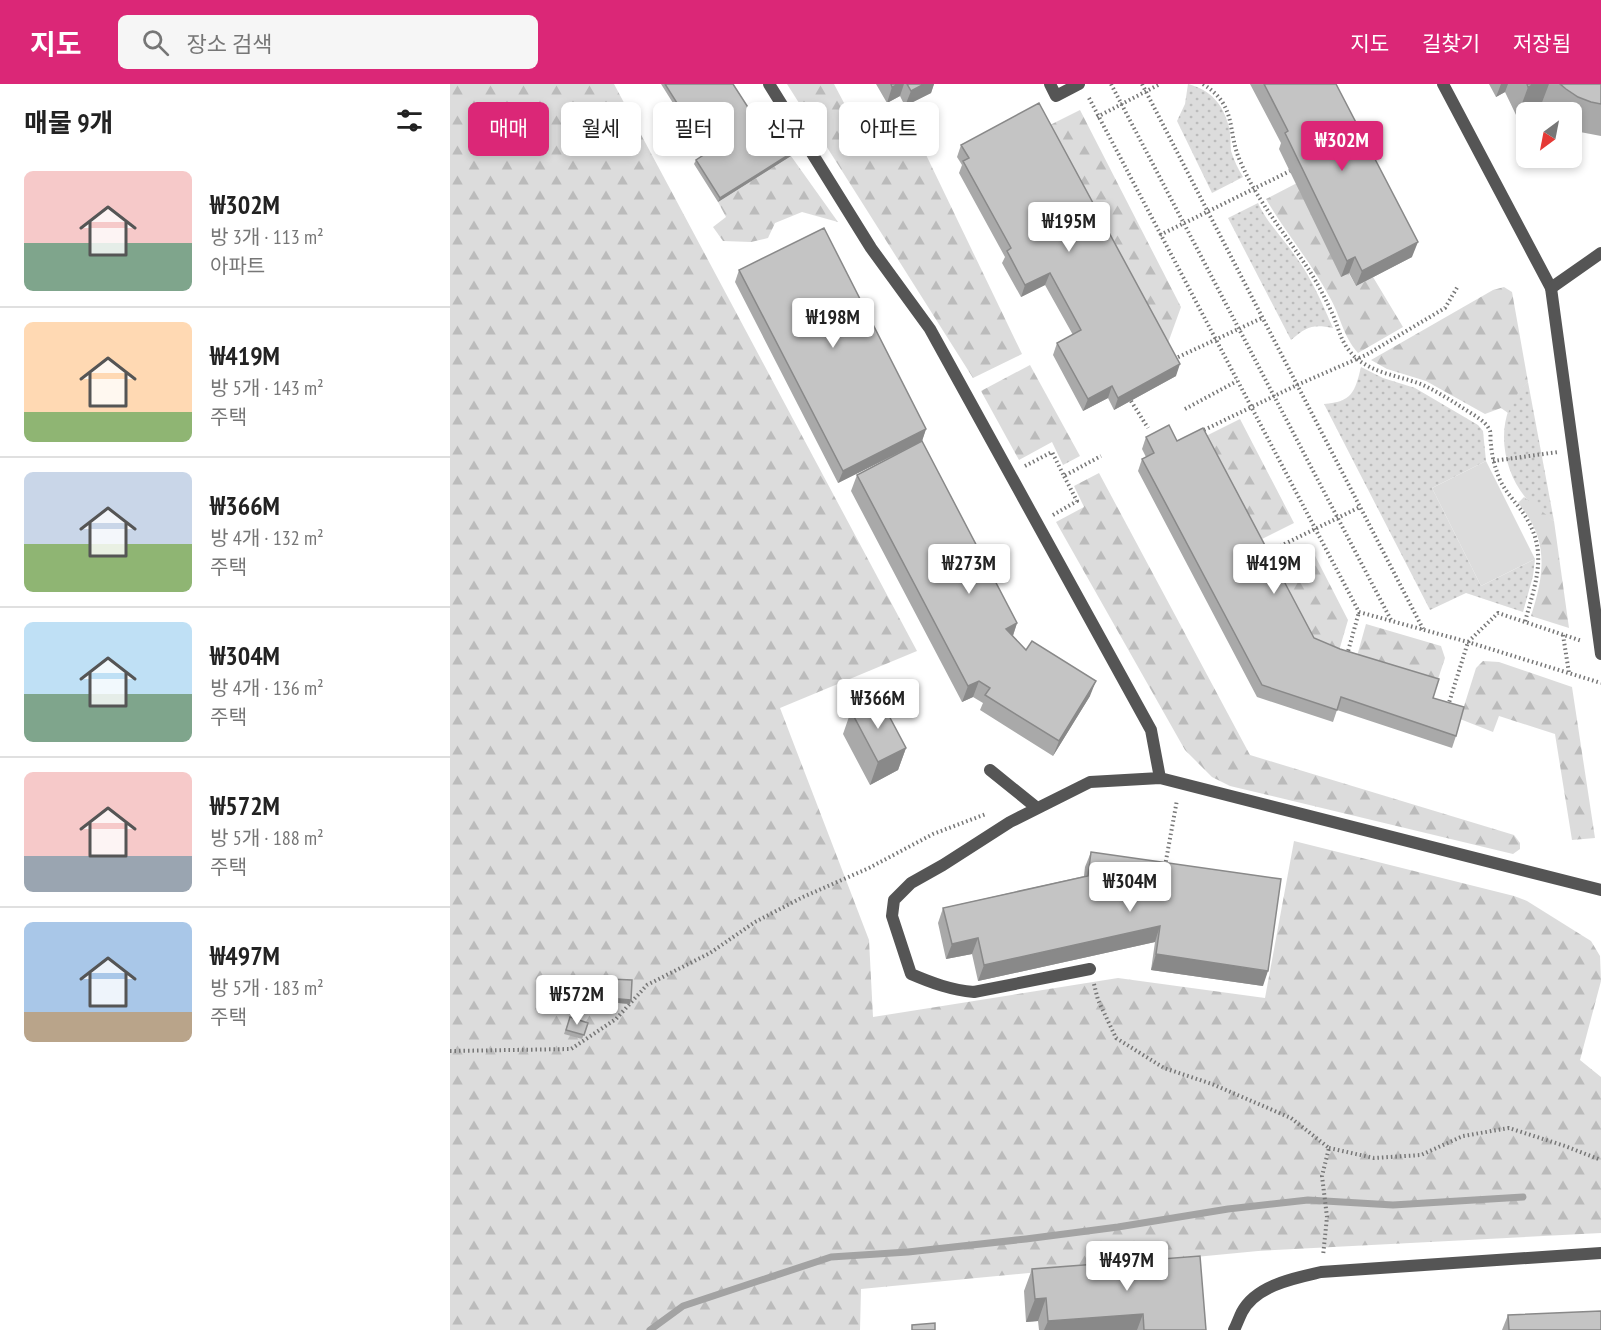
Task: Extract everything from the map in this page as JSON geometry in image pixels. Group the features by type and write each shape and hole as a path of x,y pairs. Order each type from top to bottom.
{"street":[{"path":"769,84 871,248 930,329 1151,730 1160,778"},
{"path":"1050,84 1056,96 1079,84"},
{"path":"1443,84 1551,288 1600,650"},
{"path":"1551,288 1601,253"},
{"path":"990,770 1037,808"},
{"path":"1090,969 974,992 936,985 911,974 892,916 894,900 911,883 1010,822 1090,782 1160,778 1601,890"},
{"path":"1234,1330 1243,1310 1260,1293 1286,1281 1321,1272 1601,1253"}],"path":[{"path":"1111,84 1392,621"},
{"path":"1142,84 1423,630"},
{"path":"1097,117 1160,84"},
{"path":"1203,84 1221,100 1230,116 1239,160 1270,214 1314,279 1346,346 1358,359 1390,375 1423,385 1443,395 1482,420 1490,432 1493,461 1506,492 1528,521 1538,552 1539,571 1525,622"},
{"path":"1088,95 1097,117 1359,612 1344,664"},
{"path":"1160,235 1290,171"},
{"path":"1190,437 1251,406 1358,359 1445,309 1458,286"},
{"path":"1168,362 1262,318"},
{"path":"1185,409 1237,381"},
{"path":"1131,401 1148,428"},
{"path":"1493,461 1573,450"},
{"path":"1011,473 1052,452 1065,476 1077,501 1038,523"},
{"path":"1065,476 1101,456"},
{"path":"1260,556 1360,507"},
{"path":"1359,612 1468,642 1601,683"},
{"path":"1445,715 1468,642 1498,613 1563,634 1600,650"},
{"path":"1563,634 1569,673"},
{"path":"1164,868 1180,783"},
{"path":"450,1051 572,1049 616,1019 647,985 710,953 755,922 803,897 869,868 933,834 989,813"},
{"path":"1090,969 1098,1000 1116,1038 1164,1068 1212,1084 1291,1118 1329,1148 1374,1158 1421,1155 1463,1136 1509,1128 1601,1160"},
{"path":"1321,1272 1327,1217 1322,1176 1329,1148"}],"green space":[{"path":"450,84 614,84 624,102 561,102 561,156 641,156 641,135 917,651 780,708 869,940 873,1017 1118,978 1265,998 1294,841 1514,896 1527,901 1591,941 1600,956 1601,981 1580,1060 1601,1077 1601,1233 1258,1251 861,1289 860,1330 450,1330"},
{"path":"787,84 834,84 844,102 839,102 839,156 927,156 1022,354 973,378 827,147 827,102 798,102"},
{"path":"1188,84 1209,94 1223,111 1229,127 1231,151 1243,177 1212,193 1177,121 1185,104"},
{"path":"1080,110 1181,307 1164,354 1042,129"},
{"path":"791,156 838,222 802,212 775,223 768,238 751,242 723,241 713,227 726,217 718,202"},
{"path":"1297,183 1356,286 1373,277 1403,327 1358,353 1348,339 1322,283 1266,199"},
{"path":"1258,203 1307,274 1333,328 1310,327 1291,340 1228,218"},
{"path":"1504,287 1512,292 1528,382 1518,393 1508,413 1501,408 1485,414 1426,381 1387,369 1371,360 1493,290"},
{"path":"1030,365 1080,456 1063,465 1052,442 1019,460 981,391"},
{"path":"1361,367 1383,378 1415,388 1478,425 1483,431 1486,461 1432,488 1481,586 1535,559 1533,576 1523,612 1466,593 1430,610 1324,404 1341,401 1351,394 1357,383"},
{"path":"1528,382 1554,521 1525,497 1516,484 1506,454 1505,423 1517,394"},
{"path":"1240,419 1294,523 1254,543 1198,440"},
{"path":"1486,461 1535,559 1481,586 1432,488"},
{"path":"1099,473 1250,755 1514,835 1520,843 1520,849 1513,854 1230,786 1212,777 1185,750 1056,522 1084,507 1074,486"},
{"path":"1524,497 1554,521 1569,628 1531,616 1539,585 1541,557 1535,530 1518,503"},
{"path":"1310,546 1348,620 1336,661 1310,650 1267,567"},
{"path":"1366,624 1441,646 1445,658 1434,691 1354,667"},
{"path":"1483,661 1499,662 1572,687 1595,838 1572,840 1555,734 1499,716 1493,732 1460,719 1476,668"}],"building":[{"path":"665,84 733,84 746,104 746,156 787,156 720,198 696,160 702,156 734,156 734,102 676,102"},
{"path":"907,84 924,84 911,91"},
{"path":"1264,84 1336,84 1418,242 1362,271 1355,257 1347,261"},
{"path":"1560,84 1601,84 1601,104 1578,97"},
{"path":"1039,103 1180,364 1118,398 1112,386 1088,399 1057,343 1081,330 1050,273 1025,285 1007,251 1011,248 963,161 969,158 961,145"},
{"path":"824,228 926,429 843,471 739,270"},
{"path":"1169,425 1177,441 1203,428 1314,638 1340,649 1439,679 1433,698 1464,707 1456,736 1341,697 1337,710 1262,685 1142,459 1154,453 1146,437"},
{"path":"922,441 1017,623 1006,629 1026,650 1032,641 1096,681 1059,741 985,695 990,688 979,681 968,686 857,475"},
{"path":"879,697 906,748 878,762 851,711"},
{"path":"1091,852 1281,879 1268,971 1156,954 1160,926 984,965 978,938 952,944 943,908 1088,876"},
{"path":"609,979 632,980 631,1000 608,998"},
{"path":"572,985 595,985 595,1000 571,1000"},
{"path":"570,1017 588,1023 584,1035 566,1030"},
{"path":"1200,1256 1206,1330 1144,1330 1143,1314 1048,1321 1046,1298 1035,1299 1032,1269"},
{"path":"1601,1311 1601,1330 1509,1330 1508,1315"},
{"path":"935,1323 935,1330 912,1330 912,1325"}],"waterway":[{"path":"650,1330 683,1306 831,1257 908,1252 1026,1239 1228,1209 1308,1200 1393,1205 1523,1197"}]}
